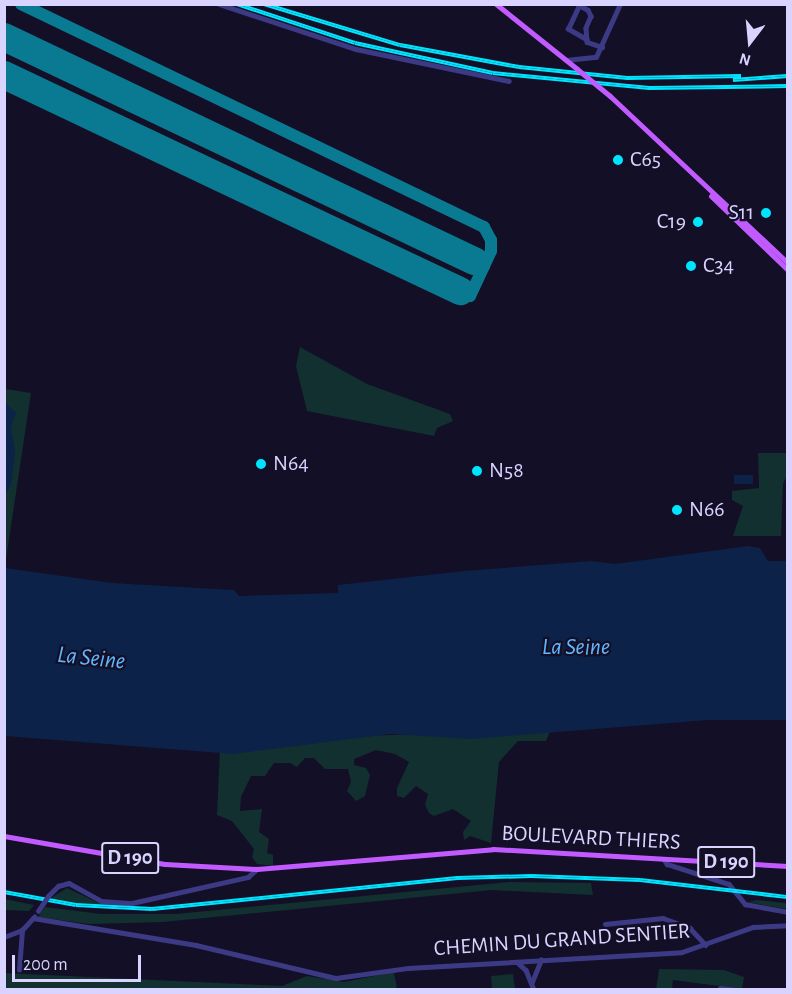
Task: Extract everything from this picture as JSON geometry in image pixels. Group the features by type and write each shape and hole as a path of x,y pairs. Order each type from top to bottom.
{"main road":[{"path":"496,4 610,96 786,267"},
{"name":"D 190","path":"4,836 165,864 257,869"},
{"name":"BOULEVARD THIERS","path":"257,869 495,849 788,866"}],"street":[{"path":"219,4 356,49 509,81"},
{"path":"566,60 592,60 602,47 620,4"},
{"path":"587,40 586,28 591,16 578,5 568,29 587,40 591,46 602,47"},
{"path":"664,859 667,864 729,884 745,904 788,912"},
{"path":"7,936 22,930 56,887 69,883 101,901 132,903 248,877 257,869"},
{"name":"CHEMIN DU GRAND SENTIER","path":"33,918 196,945 336,978 408,968 675,953 706,945 753,927 788,926"},
{"path":"605,924 663,918 690,928 706,945"},
{"path":"19,970 22,930"},
{"path":"530,960 536,968"},
{"path":"526,970 530,960"},
{"path":"532,982 541,960"},
{"path":"517,961 526,970 534,990"},
{"path":"720,988 736,990"}],"green space":[{"path":"300,347 367,384 450,414 453,421 437,428 434,436 307,411 296,366"},
{"path":"5,389 31,393 5,566"},
{"path":"758,453 787,453 781,536 733,536 743,506 732,500 732,491 759,488"},
{"path":"550,731 546,741 518,741 499,762 491,843 470,836 464,840 463,832 471,821 453,809 434,816 429,813 425,805 428,794 416,786 404,798 397,796 397,788 409,762 395,754 376,750 354,759 354,765 366,768 370,775 365,796 356,801 347,791 351,782 348,769 325,769 314,758 305,758 297,767 290,763 274,763 265,776 251,776 241,797 240,811 262,809 259,832 269,839 267,853 273,855 273,866 257,864 252,857 254,849 232,821 217,815 220,748 352,736"},
{"path":"509,882 591,883 593,895 492,890 163,922 89,924 38,917 45,907 101,914 176,914"},
{"path":"67,888 101,904 123,905 73,903 51,898"},
{"path":"5,899 34,905 29,911 5,910"},
{"path":"757,900 787,905 785,909 748,902"},
{"path":"659,969 724,970 744,977 742,989 673,980 672,989 656,990"},
{"path":"394,972 397,989 5,990 4,973 282,986 307,976 344,982"},
{"path":"513,974 515,989 492,989 491,976"}],"water":[{"path":"5,402 16,413 11,427 15,452 11,485 5,495"},
{"path":"734,475 753,475 753,484 734,484"},
{"name":"La Seine","path":"748,546 760,548 768,561 787,561 787,720 708,720 471,739 390,734 233,754 5,736 5,568 112,583 234,590 239,596 338,593 338,585 464,571 591,561 615,564"}],"taxiway":[{"path":"21,4 484,227 491,240 491,251 484,266 474,261"},
{"path":"460,291 470,296 484,266"}],"runway":[{"path":"4,37 474,261"},
{"path":"4,75 460,291"}],"railway":[{"path":"237,4 355,43 493,73 649,88 788,86"},
{"path":"264,4 400,45 519,67 627,78 741,76"},
{"path":"733,80 788,76"},
{"path":"4,892 76,905 152,909 457,878 531,876 640,880 788,897"}],"place":[{"name":"C65","path":"618,160"},
{"name":"S11","path":"766,213"},
{"name":"C19","path":"698,222"},
{"name":"C34","path":"691,266"},
{"name":"N64","path":"261,464"},
{"name":"N58","path":"477,471"},
{"name":"N66","path":"677,510"}]}
